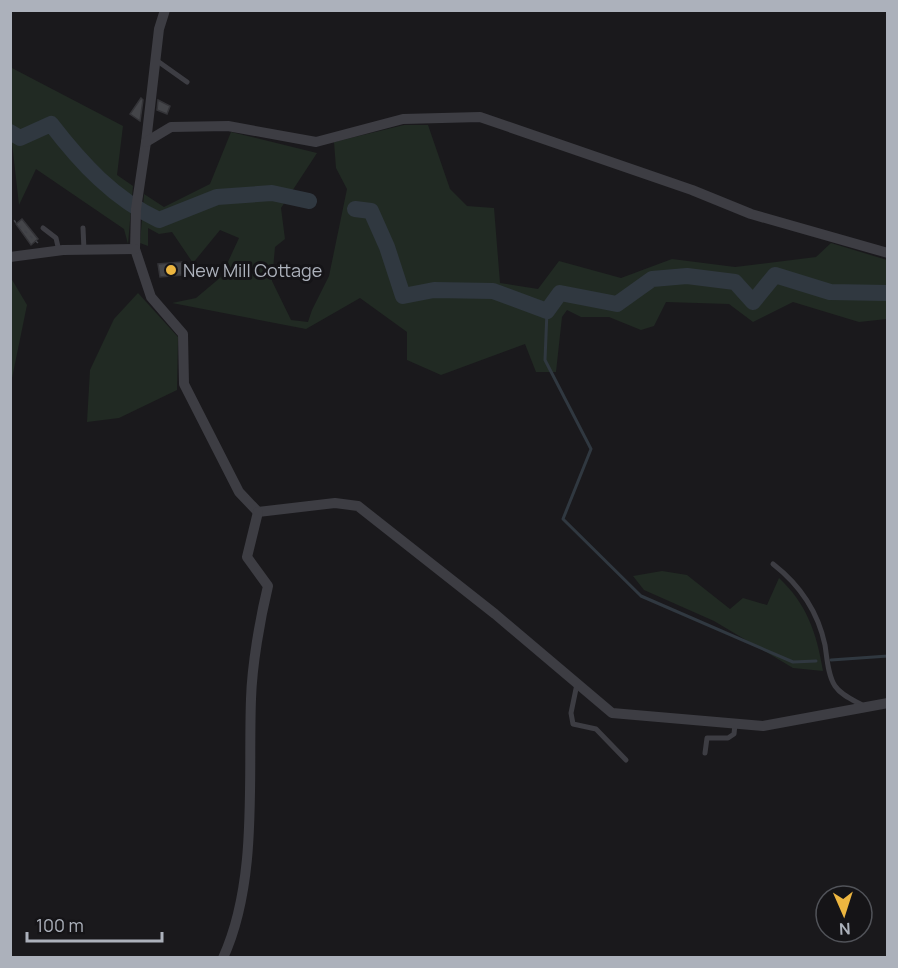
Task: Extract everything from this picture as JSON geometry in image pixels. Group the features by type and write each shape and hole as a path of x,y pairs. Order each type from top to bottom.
{"street":[{"path":"165,10 159,29 136,209 135,249 151,297 183,334 184,384 239,492 258,512"},
{"path":"146,142 171,127 228,126 316,142 403,119 480,117 692,190 751,214 888,253"},
{"path":"10,256 53,251 135,249"},
{"path":"258,512 335,503 358,506 495,614 612,713 763,726 888,703"},
{"path":"223,957 238,918 243,890 249,812 251,696 268,586 247,558 258,512"}],"lane":[{"path":"156,60 187,82"},
{"path":"44,228 56,238 53,251"},
{"path":"83,228 84,250"},
{"path":"773,564 789,576 816,616 835,686 845,696 864,706"},
{"path":"577,684 571,713 573,724 596,729 626,760"},
{"path":"705,753 707,738 728,738 734,734 735,724"}],"path":[{"path":"10,214 15,223 53,251"}],"shaded area":[{"path":"10,67 123,126 117,175 133,186 128,244 124,229 36,169 19,205 11,134"},
{"path":"404,125 428,125 450,189 467,206 494,208 500,283 538,289 559,261 621,278 672,259 735,267 816,257 831,243 887,260 887,319 859,322 793,302 753,322 729,304 666,302 654,326 641,330 609,317 581,317 567,310 562,317 556,372 536,372 525,344 441,375 407,360 407,332 360,298 306,329 172,303 196,298 221,277 239,238 220,230 193,263 172,232 159,234 148,228 148,246 140,243 144,194 164,207 210,184 231,132 317,153 281,208 285,239 275,247 272,281 291,320 308,322 329,276 347,189 336,168 334,142"},
{"path":"11,278 27,305 11,383"},
{"path":"138,293 178,337 177,390 119,418 87,422 90,370 114,319"},
{"path":"662,571 687,575 730,609 743,598 767,605 779,578 804,609 818,645 823,671 793,668 714,621 644,590 633,576"}],"building":[{"path":"141,98 143,100 140,121 130,114"},
{"path":"158,100 170,106 167,114 157,110"},
{"path":"22,219 38,239 31,245 16,224"},
{"name":"New Mill Cottage","path":"182,262 183,275 160,277 158,264"}],"waterway":[{"path":"10,132 20,138 51,124 99,179 127,202 159,220 217,197 272,193 309,201"},
{"path":"355,209 371,211 387,247 403,296 434,290 493,291 547,311 560,293 617,304 652,279 687,276 735,282 753,302 775,275 830,292 888,293"},
{"path":"547,311 545,360 591,449 563,519 641,596 793,662 816,661"},
{"path":"831,660 888,656"}],"place":[{"name":"New Mill Cottage","path":"171,270"}]}
